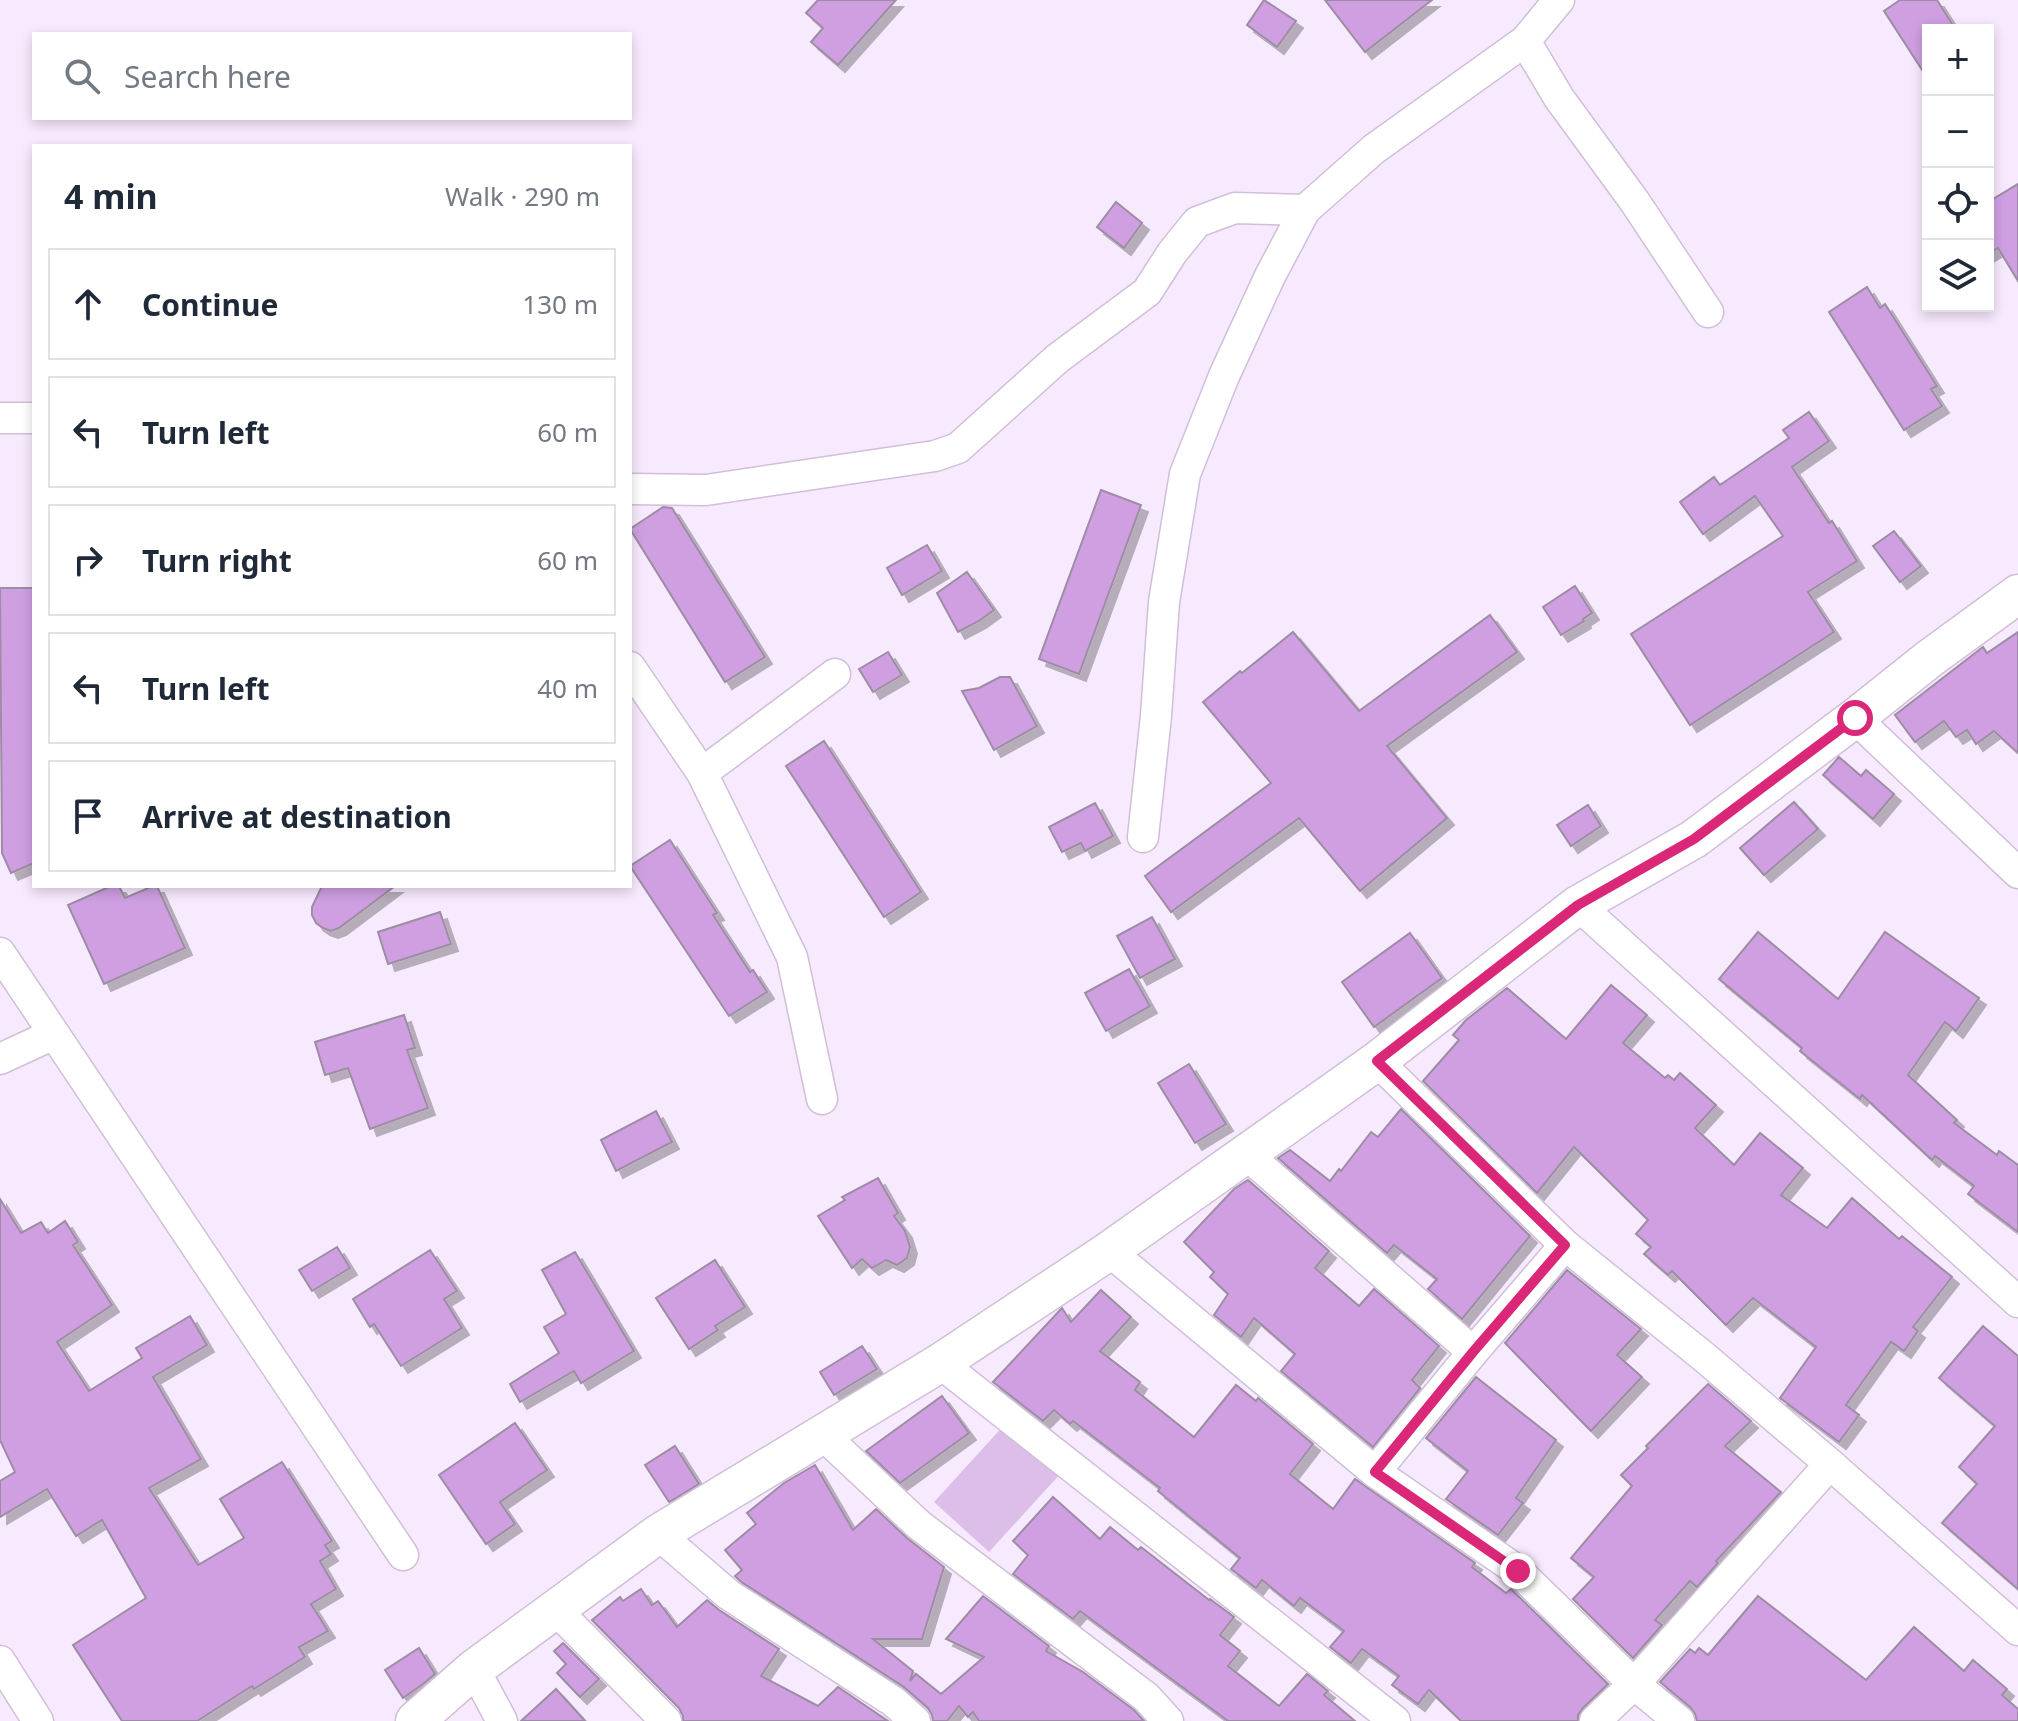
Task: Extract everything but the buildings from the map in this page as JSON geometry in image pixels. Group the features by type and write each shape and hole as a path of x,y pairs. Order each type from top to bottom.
{"street":[{"path":"1143,837 1164,602 1185,474 1224,376 1270,276 1305,210 1374,149 1525,41 1559,0"},
{"path":"1525,41 1559,98 1635,202 1708,312"},
{"path":"632,489 706,490 935,456 958,448 1058,358 1147,292 1197,222 1235,208 1305,210"},
{"path":"0,418 32,418"},
{"path":"415,1721 474,1669 658,1534 940,1363 1109,1251 1377,1061 1578,905 1694,839 2018,594"},
{"path":"632,670 702,773 792,957 822,1099"},
{"path":"702,773 835,674"},
{"path":"1855,718 2018,873"},
{"path":"1578,905 2018,1302"},
{"path":"0,953 403,1555"},
{"path":"0,1059 54,1034"},
{"path":"1377,1061 1565,1245 1716,1367 2018,1630"},
{"path":"1246,1154 1473,1352"},
{"path":"1375,1472 1565,1245"},
{"path":"1109,1251 1375,1472 1518,1571 1634,1684 1679,1721"},
{"path":"940,1363 1391,1720"},
{"path":"822,1434 919,1525 1146,1697 1168,1721"},
{"path":"1595,1721 1634,1684 1830,1464"},
{"path":"658,1534 729,1595 894,1702 915,1721"},
{"path":"555,1609 666,1721"},
{"path":"0,1661 38,1721"},
{"path":"474,1669 502,1721"}],"shaded area":[{"path":"1006,1423 1061,1473 989,1552 934,1502"}],"route":[{"path":"1518,1571 1375,1472 1565,1245 1377,1061 1578,905 1694,839 1855,718"}]}
